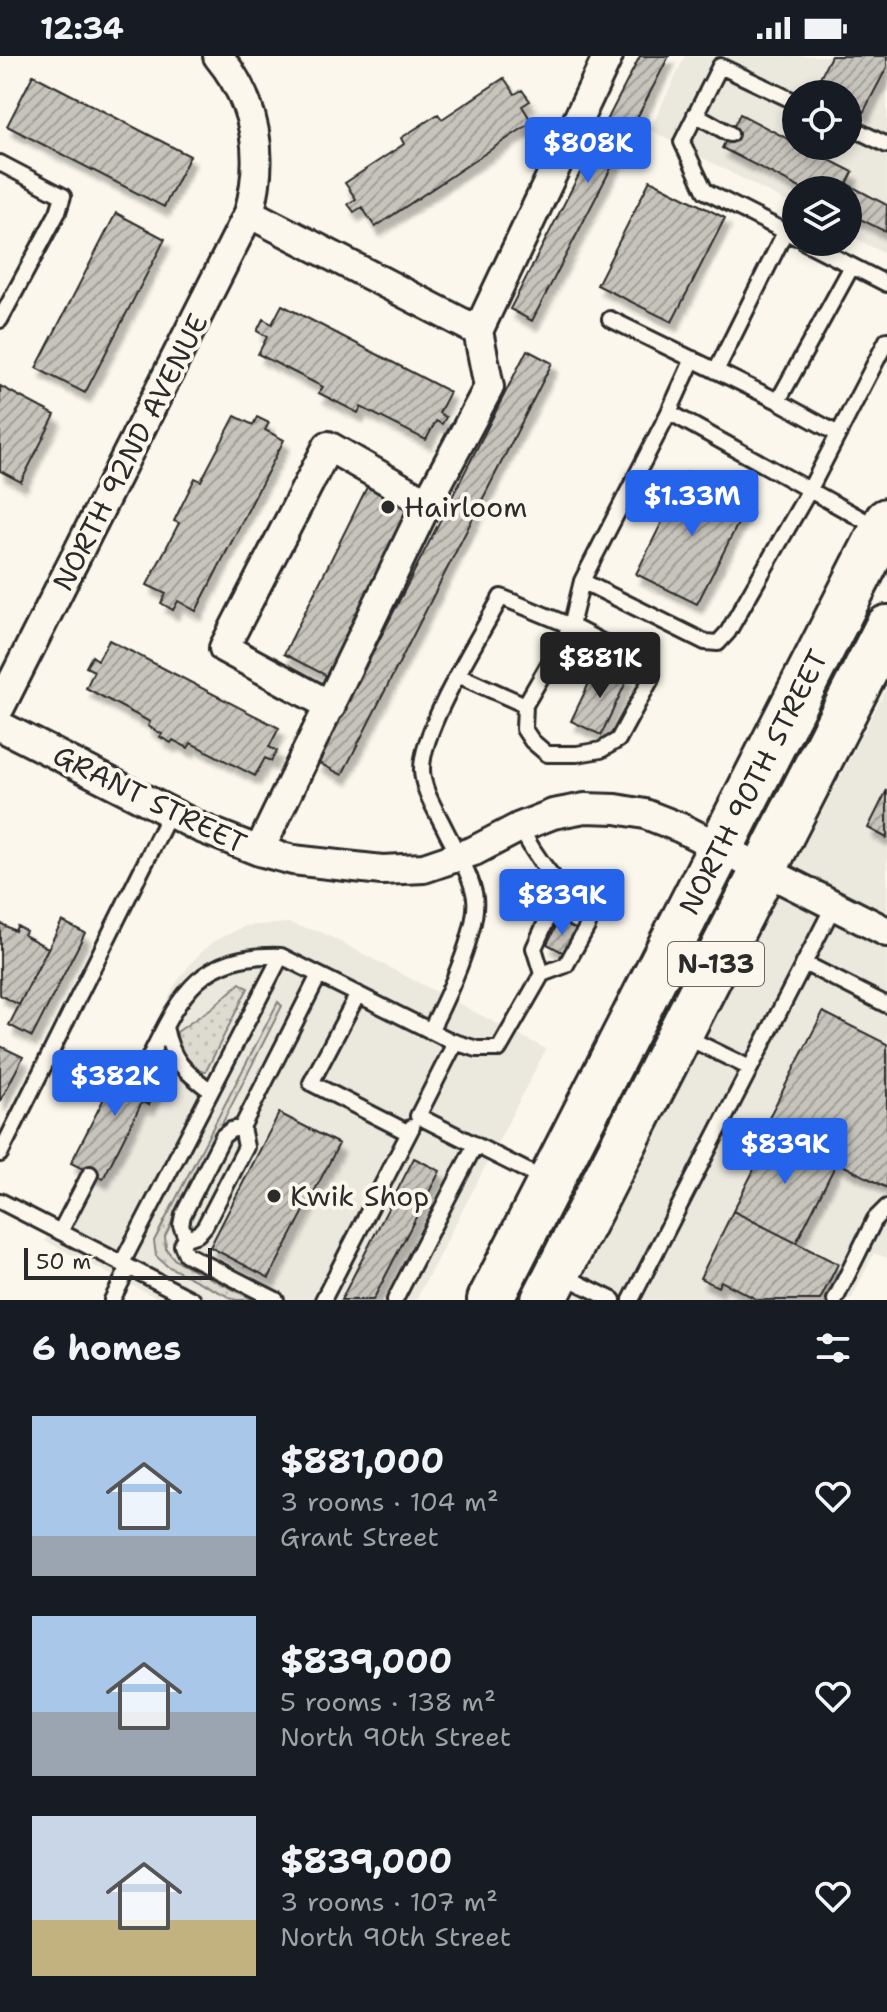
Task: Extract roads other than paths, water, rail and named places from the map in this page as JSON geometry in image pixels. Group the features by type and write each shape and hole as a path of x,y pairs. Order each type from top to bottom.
{"main road":[{"name":"NORTH 90TH STREET","path":"490,1300 885,526"},
{"name":"NORTH 90TH STREET","path":"551,1287 887,628"}],"street":[{"path":"218,56 240,87 253,121 258,162 252,204 478,331"},
{"path":"259,851 427,503 489,387 478,331 608,56"},
{"name":"NORTH 92ND AVENUE","path":"0,707 252,204"},
{"path":"331,706 224,648 328,446 427,503"},
{"name":"GRANT STREET","path":"0,726 170,813 259,851 310,863 382,870 424,868 460,857 520,827 567,811 616,809 645,814 720,847 887,932"}],"lane":[{"path":"782,95 720,66 682,142 705,191 782,230"},
{"path":"695,114 730,134"},
{"path":"862,133 887,145"},
{"path":"0,163 63,196 58,212 0,320"},
{"path":"716,371 782,250"},
{"path":"832,256 887,284"},
{"path":"778,401 852,266"},
{"path":"610,319 778,401 838,434"},
{"path":"582,581 705,642 718,643 728,632 810,489 887,340"},
{"path":"430,1031 457,972 475,910 475,897 460,857 423,784 422,766 430,733 501,597 571,626 647,667 651,679 618,740 601,750 547,754 524,729 525,705 571,626 582,581 693,359"},
{"path":"669,412 885,526"},
{"path":"458,675 525,705"},
{"path":"0,1154 170,813"},
{"path":"144,1068 187,989 218,967 239,957 281,956 451,1041 477,1049 499,1049 542,974 566,965 588,925 586,910 568,895 532,851 520,827"},
{"path":"542,974 534,948 552,909 568,895"},
{"path":"631,1300 834,905"},
{"path":"112,1300 125,1265 281,956"},
{"path":"804,963 887,1005"},
{"path":"276,1300 186,1254 182,1245 186,1238 198,1234 205,1226 246,1147 242,1127 319,975"},
{"path":"358,994 311,1083 409,1133"},
{"path":"165,1027 170,1050 181,1067 211,1091"},
{"path":"680,1034 750,1068"},
{"path":"323,1300 455,1043 451,1041"},
{"path":"418,1116 549,1182"},
{"path":"186,1238 181,1225 183,1215 223,1136 242,1127"},
{"path":"395,1300 475,1145"},
{"path":"60,1232 90,1174"},
{"path":"0,1201 193,1300"},
{"path":"835,1300 875,1219 887,1207"},
{"path":"551,1287 613,1300"}],"place":[{"name":"Hairloom","path":"388,507"},
{"name":"Kwik Shop","path":"274,1196"}]}
